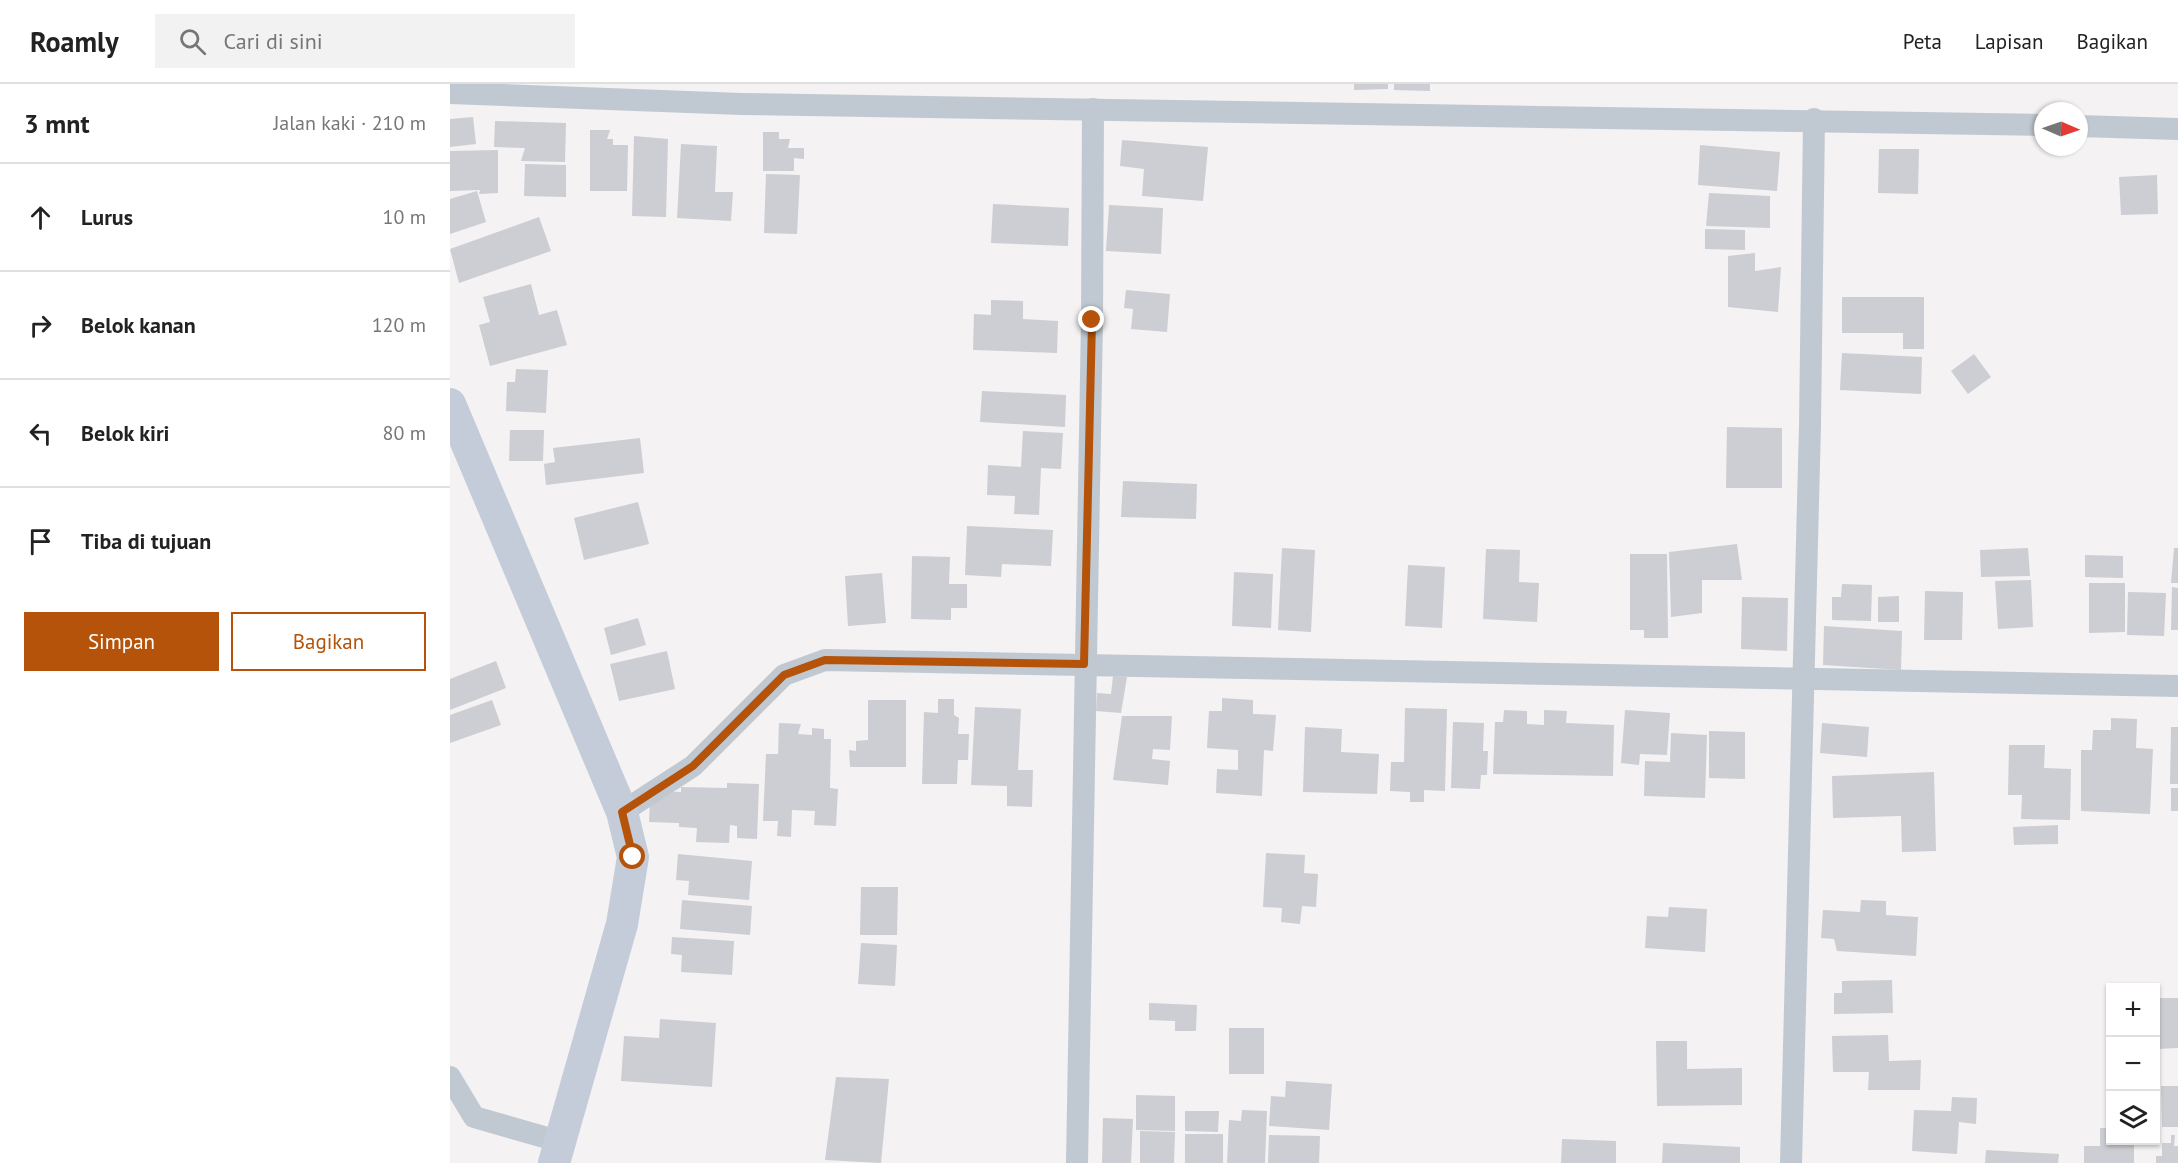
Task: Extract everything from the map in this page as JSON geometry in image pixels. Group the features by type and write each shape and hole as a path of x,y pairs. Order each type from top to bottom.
{"street":[{"path":"450,93 740,94 1092,109 1814,119 2034,125"},
{"path":"1077,1163 1084,664 1092,320 1092,109"},
{"path":"1791,1163 1804,679 1814,119"},
{"path":"2088,126 2178,129"},
{"path":"450,404 622,812 633,857 622,924 556,1152 474,1117 450,1077"},
{"path":"622,812 693,766 784,675 803,666 825,660 2178,686"}],"building":[{"path":"1354,84 1388,84 1388,89 1354,90"},
{"path":"1394,84 1430,84 1430,91 1394,90"},
{"path":"473,117 476,144 450,147 450,119"},
{"path":"495,121 566,123 565,162 521,161 525,148 494,147"},
{"path":"590,130 610,130 607,139 613,139 613,145 628,145 627,191 590,191"},
{"path":"763,132 779,132 779,139 790,139 788,148 804,148 804,159 794,158 794,171 763,171"},
{"path":"634,136 668,139 666,217 632,216"},
{"path":"1122,140 1208,147 1203,201 1142,196 1144,169 1120,166"},
{"path":"681,144 717,146 715,192 733,192 731,221 677,218"},
{"path":"1700,145 1780,152 1777,191 1698,185"},
{"path":"1879,149 1919,149 1918,194 1878,193"},
{"path":"498,150 498,193 479,194 480,190 450,191 450,151"},
{"path":"525,164 566,165 566,197 524,196"},
{"path":"766,174 800,175 797,234 764,233"},
{"path":"2157,175 2158,214 2121,215 2119,177"},
{"path":"477,191 486,222 450,234 450,199"},
{"path":"1709,193 1770,196 1770,228 1706,226"},
{"path":"993,204 1069,208 1068,246 991,243"},
{"path":"1109,205 1163,208 1161,254 1106,251"},
{"path":"539,217 551,251 459,283 450,249"},
{"path":"1705,229 1745,230 1745,250 1705,249"},
{"path":"1755,253 1755,271 1781,267 1778,312 1728,307 1728,256"},
{"path":"531,284 539,315 557,310 567,345 490,366 479,325 490,322 483,297"},
{"path":"1126,290 1170,294 1167,332 1131,329 1133,309 1124,308"},
{"path":"1842,297 1924,297 1924,349 1903,349 1903,333 1842,333"},
{"path":"991,300 1023,301 1023,319 1058,321 1057,353 973,350 974,314 991,315"},
{"path":"1842,353 1922,357 1921,394 1840,390"},
{"path":"1974,354 1991,377 1968,394 1951,371"},
{"path":"516,369 548,370 546,413 506,411 507,382 515,382"},
{"path":"982,391 1066,395 1065,427 980,422"},
{"path":"1727,427 1782,428 1782,488 1726,488"},
{"path":"510,430 544,430 543,461 509,461"},
{"path":"1023,431 1063,433 1061,469 1041,468 1039,515 1014,514 1015,496 987,495 988,465 1021,467"},
{"path":"640,438 644,473 546,485 544,464 555,462 553,448"},
{"path":"1123,481 1197,484 1196,519 1121,517"},
{"path":"638,502 649,544 584,560 574,518"},
{"path":"967,526 1053,530 1051,566 1002,564 1001,577 965,575"},
{"path":"1737,544 1742,580 1702,580 1702,613 1671,617 1669,552"},
{"path":"1282,548 1315,550 1311,632 1278,630"},
{"path":"2028,548 2030,576 1981,577 1980,550"},
{"path":"2174,548 2178,548 2178,583 2171,583"},
{"path":"1486,549 1520,550 1519,582 1539,583 1537,622 1483,619"},
{"path":"1630,554 1667,554 1668,638 1644,638 1644,630 1630,630"},
{"path":"2085,555 2123,556 2123,578 2085,577"},
{"path":"912,556 950,557 949,584 967,584 967,608 951,608 951,620 911,619"},
{"path":"1408,565 1445,567 1442,628 1405,626"},
{"path":"1234,572 1273,574 1271,628 1232,626"},
{"path":"882,573 886,623 848,626 845,576"},
{"path":"2031,580 2033,627 1998,629 1995,581"},
{"path":"2089,583 2125,583 2125,632 2089,633"},
{"path":"1842,584 1872,585 1871,621 1832,620 1832,597 1841,597"},
{"path":"2172,587 2178,588 2178,630 2171,630"},
{"path":"1925,591 1963,592 1962,640 1924,640"},
{"path":"2128,592 2166,593 2164,636 2127,635"},
{"path":"1899,596 1899,622 1878,622 1878,597"},
{"path":"1742,597 1788,598 1787,651 1741,649"},
{"path":"638,618 646,645 611,655 604,628"},
{"path":"1824,626 1902,631 1901,670 1823,665"},
{"path":"667,651 675,689 619,701 610,664"},
{"path":"496,661 506,688 450,710 450,679"},
{"path":"1113,676 1127,677 1121,713 1096,711 1097,693 1111,694"},
{"path":"1222,698 1253,700 1253,714 1276,715 1273,751 1264,750 1262,796 1216,793 1217,769 1238,770 1238,750 1207,748 1209,711 1222,711"},
{"path":"938,699 954,699 954,715 959,718 958,734 969,734 968,760 958,760 957,784 922,784 924,712 938,713"},
{"path":"492,700 501,725 450,743 450,715"},
{"path":"868,700 906,700 906,767 850,767 849,750 856,751 856,741 868,740"},
{"path":"975,707 1021,709 1018,770 1033,770 1032,807 1007,806 1007,786 971,785"},
{"path":"1405,708 1447,709 1445,791 1424,790 1424,802 1410,802 1410,792 1390,791 1391,762 1404,762"},
{"path":"1504,710 1527,711 1527,724 1544,725 1544,710 1567,711 1566,723 1614,725 1613,776 1493,774 1495,722 1503,722"},
{"path":"1625,710 1670,713 1667,755 1640,754 1639,765 1621,763"},
{"path":"1122,716 1172,716 1170,750 1153,749 1152,759 1170,761 1168,785 1113,780"},
{"path":"2111,718 2137,719 2136,748 2153,749 2150,814 2081,811 2081,750 2092,750 2093,730 2111,730"},
{"path":"1453,722 1484,723 1483,751 1488,751 1487,775 1481,775 1480,789 1451,788"},
{"path":"779,723 801,724 798,734 812,735 812,728 824,729 824,739 831,739 830,788 838,789 836,826 814,825 815,811 792,810 791,837 777,836 778,821 763,821 766,754 778,754"},
{"path":"1822,723 1869,727 1867,757 1820,753"},
{"path":"1305,727 1342,729 1341,752 1379,754 1377,794 1303,792"},
{"path":"2171,727 2178,727 2178,784 2170,784"},
{"path":"1709,731 1745,732 1745,779 1709,778"},
{"path":"1671,733 1707,735 1705,798 1644,796 1645,761 1670,762"},
{"path":"2009,745 2045,745 2044,768 2071,769 2070,820 2021,819 2022,795 2008,795"},
{"path":"1934,772 1936,851 1902,852 1901,816 1833,818 1832,776"},
{"path":"727,783 759,784 757,839 737,838 737,826 730,825 729,843 696,842 697,828 679,827 679,823 649,822 650,799 661,791 681,792 681,787 727,788"},
{"path":"2171,788 2178,788 2178,811 2171,811"},
{"path":"2058,825 2058,844 2014,845 2013,827"},
{"path":"1266,853 1305,855 1304,873 1318,874 1316,907 1302,906 1300,924 1281,922 1282,908 1263,907"},
{"path":"678,854 752,861 749,900 688,895 689,881 676,880"},
{"path":"861,887 898,887 897,935 860,935"},
{"path":"682,900 752,906 750,935 680,929"},
{"path":"1861,900 1886,901 1886,915 1918,917 1916,956 1837,951 1834,939 1821,938 1823,910 1860,912"},
{"path":"1669,907 1707,909 1705,952 1645,948 1647,916 1668,917"},
{"path":"672,937 734,941 732,975 681,972 682,955 671,954"},
{"path":"861,943 897,945 895,986 858,984"},
{"path":"1892,980 1893,1013 1834,1014 1834,993 1842,993 1842,981"},
{"path":"2160,998 2178,998 2178,1048 2160,1049"},
{"path":"1149,1003 1197,1005 1196,1031 1175,1031 1175,1021 1149,1020"},
{"path":"660,1019 716,1023 712,1087 621,1081 624,1036 659,1038"},
{"path":"1229,1028 1264,1028 1264,1074 1229,1074"},
{"path":"1888,1035 1889,1061 1921,1060 1920,1090 1868,1090 1869,1072 1833,1072 1832,1036"},
{"path":"1656,1041 1687,1041 1687,1069 1742,1068 1742,1105 1657,1106"},
{"path":"836,1077 889,1079 881,1163 825,1160"},
{"path":"1286,1081 1332,1084 1329,1130 1269,1126 1271,1096 1285,1097"},
{"path":"2161,1086 2178,1086 2178,1127 2162,1127"},
{"path":"1136,1095 1175,1096 1175,1131 1136,1130"},
{"path":"1952,1097 1977,1098 1976,1124 1959,1122 1957,1154 1912,1151 1914,1110 1951,1111"},
{"path":"1242,1110 1267,1111 1265,1163 1227,1163 1229,1120 1241,1121"},
{"path":"1185,1111 1219,1111 1218,1132 1185,1131"},
{"path":"1103,1118 1133,1119 1131,1163 1102,1163"},
{"path":"2100,1128 2106,1128 2106,1145 2134,1145 2134,1163 2084,1163 2084,1146 2100,1146"},
{"path":"1140,1131 1175,1132 1174,1163 1140,1163"},
{"path":"1185,1134 1223,1134 1223,1163 1185,1163"},
{"path":"1269,1135 1320,1136 1319,1163 1268,1163"},
{"path":"2171,1135 2175,1135 2174,1146 2178,1146 2178,1163 2156,1163 2156,1156 2162,1156 2162,1143 2171,1143"},
{"path":"1562,1139 1616,1141 1616,1163 1561,1163"},
{"path":"1663,1143 1740,1147 1740,1163 1662,1163"},
{"path":"1986,1150 2059,1154 2058,1163 1985,1163"}],"route":[{"path":"633,857 622,812 693,766 784,675 803,666 825,660 1084,664 1092,320"}]}
